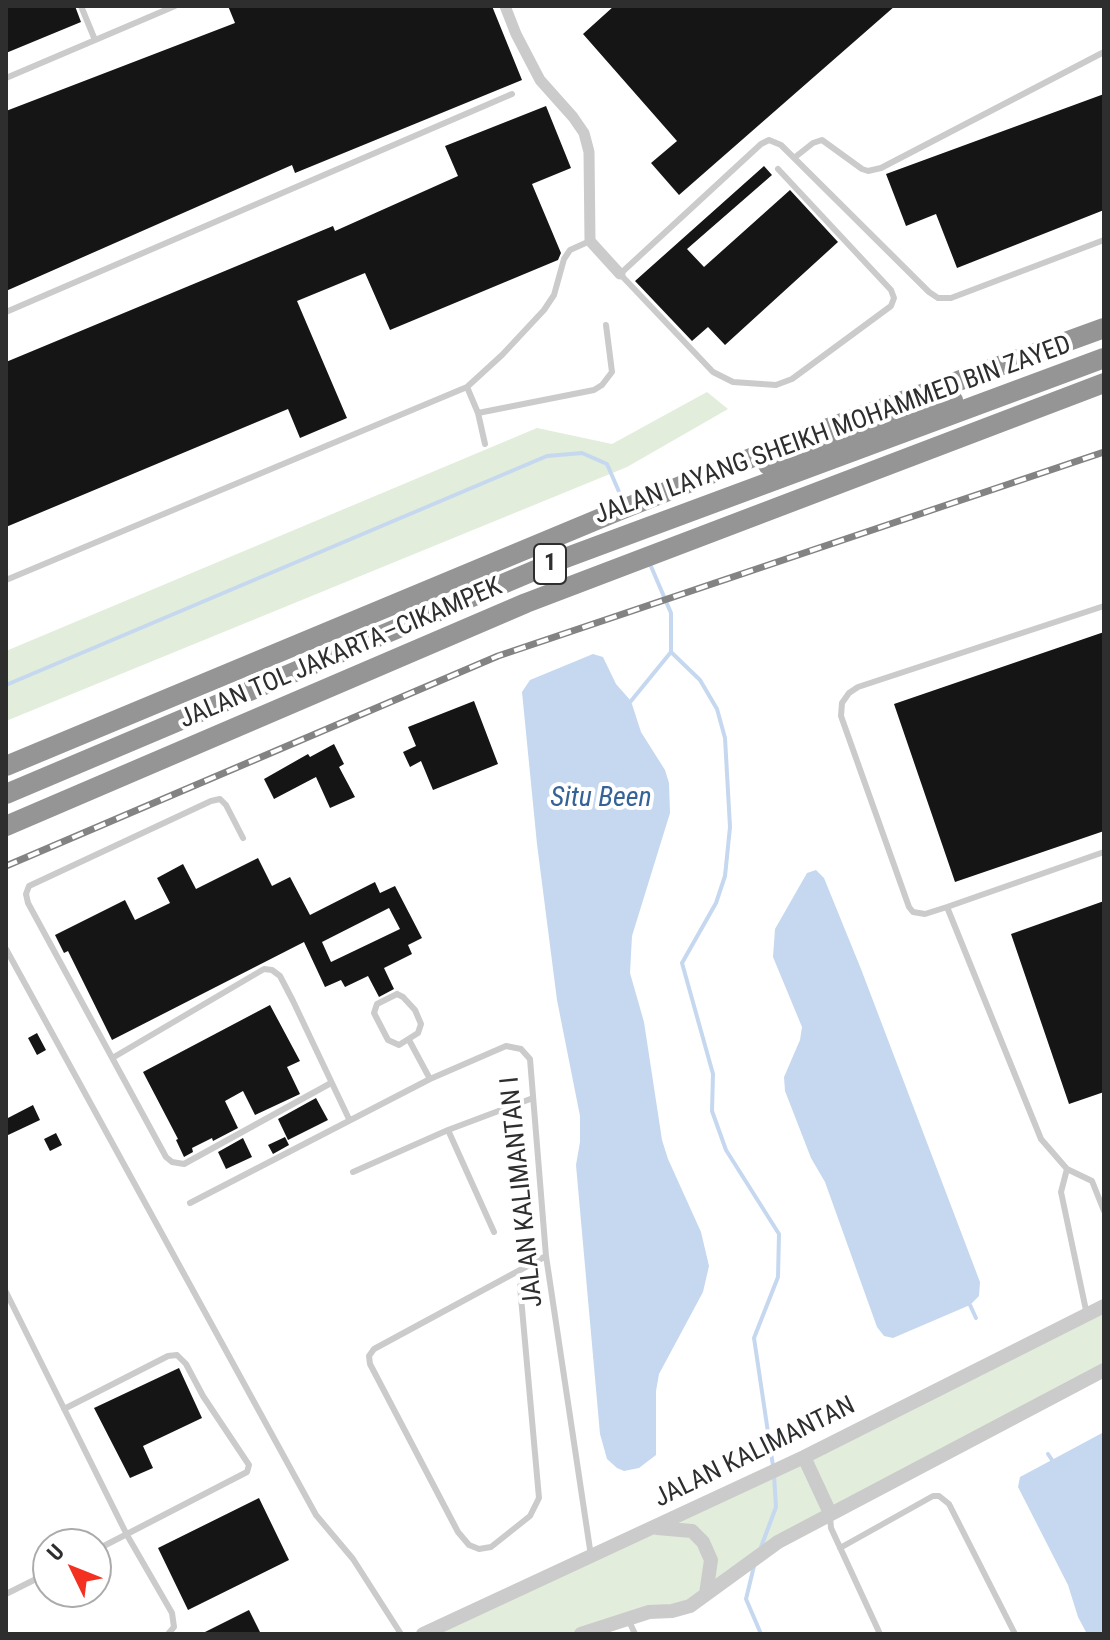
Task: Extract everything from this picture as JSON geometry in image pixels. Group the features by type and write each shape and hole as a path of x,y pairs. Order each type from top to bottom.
{"highway":[{"name":"JALAN TOL JAKARTA–CIKAMPEK","path":"6,766 801,438 1104,328"},
{"name":"JALAN LAYANG SHEIKH MOHAMMED BIN ZAYED","path":"6,778 178,704 732,478 1104,346"},
{"name":"JALAN LAYANG SHEIKH MOHAMMED BIN ZAYED","path":"6,794 557,561 1104,358"},
{"name":"JALAN TOL JAKARTA–CIKAMPEK","path":"6,826 603,573 1104,383"}],"street":[{"path":"505,6 536,72 584,133 589,152 590,241 620,274"},
{"name":"JALAN KALIMANTAN","path":"423,1634 804,1457 1104,1306"},
{"path":"581,1634 649,1612 682,1609 778,1542 1104,1370"},
{"path":"804,1457 830,1513"},
{"path":"656,1528 692,1531 703,1542 711,1560 706,1594"}],"lane":[{"path":"81,6 95,40"},
{"path":"6,78 175,6"},
{"path":"794,158 822,140 862,169 881,168 1104,52"},
{"path":"6,312 512,94"},
{"path":"778,169 891,290 894,298 891,306 792,379 776,385 733,382 713,372 620,274 769,140 776,142 794,158 938,298 951,298 1104,240"},
{"path":"6,580 467,387 544,310 554,295 564,259 570,250 590,241"},
{"path":"478,413 594,390 602,385 612,372 606,325"},
{"path":"467,387 478,413 485,444"},
{"path":"1104,606 858,687 842,703 841,716 913,912 925,914 1104,852"},
{"path":"243,838 226,805 220,799 211,801 29,886 26,894 28,903 166,1157 172,1162 184,1164 331,1083"},
{"path":"947,907 1041,1139 1067,1169 1092,1181 1104,1211"},
{"path":"6,949 316,1515 353,1559 401,1634"},
{"path":"114,1057 264,969 272,970 280,976 349,1119"},
{"path":"397,994 415,1010 421,1024 418,1033 409,1040 399,1045 388,1040 374,1013 377,1004 397,994"},
{"path":"409,1040 430,1079"},
{"name":"JALAN KALIMANTAN I","path":"190,1203 430,1079 506,1046 521,1049 530,1059 546,1256 591,1556"},
{"path":"353,1172 448,1130 533,1098"},
{"path":"448,1130 494,1232"},
{"path":"1067,1169 1061,1192 1087,1315"},
{"path":"520,1286 539,1498 530,1516 491,1547 479,1549 469,1545 458,1532 370,1364 369,1356 374,1349 546,1256"},
{"path":"6,1292 127,1535 172,1613 174,1627 168,1634"},
{"path":"64,1409 168,1356 177,1355 186,1364 203,1396 249,1465 247,1472 112,1542"},
{"path":"840,1548 933,1496 939,1496 949,1504 1015,1634"},
{"path":"830,1513 831,1528 880,1634"},
{"path":"6,1594 32,1581"},
{"path":"627,1618 635,1634"}],"green space":[{"path":"707,392 728,409 627,467 6,721 6,651 537,428 612,444"},
{"path":"1104,1306 1104,1370 830,1513 706,1594 581,1634 434,1634"}],"water":[{"name":"Situ Been","path":"593,654 603,657 616,684 631,701 641,732 665,770 669,783 670,813 632,936 630,973 644,1022 662,1140 701,1232 709,1266 703,1292 659,1374 656,1455 639,1468 624,1471 607,1459 600,1434 576,1165 580,1116 557,1000 522,692 530,680"},
{"path":"816,870 824,878 861,969 980,1282 979,1296 970,1305 893,1338 884,1336 877,1327 825,1182 811,1158 785,1091 784,1077 800,1040 802,1027 773,957 775,929 807,873"},
{"path":"1104,1432 1104,1634 1087,1634 1068,1585 1018,1487 1020,1477"}],"building":[{"path":"6,6 75,6 81,22 6,53"},
{"path":"228,6 492,6 522,80 295,173 292,165 6,291 6,111 235,23"},
{"path":"614,6 895,6 679,195 651,163 677,141 583,34"},
{"path":"1104,94 1104,210 957,268 936,214 906,226 886,174"},
{"path":"546,106 571,168 532,184 561,253 558,260 390,330 365,273 297,301 347,418 300,438 288,409 6,527 6,362 333,226 335,231 458,176 445,146"},
{"path":"764,166 772,175 687,249 704,267 790,190 838,242 725,345 708,327 692,341 635,281"},
{"path":"1104,632 1104,831 955,882 894,704"},
{"path":"474,701 498,764 433,790 421,761 410,767 403,752 416,746 408,727"},
{"path":"334,744 344,764 339,767 355,797 330,808 316,777 274,799 264,779 308,754 310,757"},
{"path":"258,858 272,886 290,877 310,915 375,882 380,893 395,886 422,938 408,945 412,954 384,968 394,989 379,997 368,976 345,987 341,980 325,987 304,942 112,1040 68,951 64,953 55,935 125,900 135,920 170,903 157,878 183,864 196,889","holes":["389,908 400,929 331,962 322,942"]},
{"path":"1104,901 1104,1092 1069,1104 1011,934"},
{"path":"270,1005 300,1061 287,1067 300,1094 255,1115 243,1091 225,1101 238,1128 192,1148 193,1152 184,1157 178,1139 143,1072"},
{"path":"37,1033 46,1050 37,1055 28,1038"},
{"path":"316,1098 328,1120 288,1140 278,1119"},
{"path":"33,1105 40,1120 6,1136 6,1119"},
{"path":"56,1133 62,1145 50,1151 44,1139"},
{"path":"285,1137 289,1145 273,1154 268,1145"},
{"path":"243,1138 252,1157 226,1169 218,1152"},
{"path":"179,1368 202,1418 143,1446 153,1468 130,1478 94,1408"},
{"path":"259,1498 289,1560 188,1610 158,1548"},
{"path":"249,1610 261,1634 201,1634"}],"waterway":[{"path":"6,685 547,456 582,453 607,464 623,501"},
{"path":"650,564 671,613 671,652 700,680 717,709 725,738 730,827 725,876 716,903 682,963 713,1074 712,1111 726,1150 779,1234 778,1277 754,1338 773,1466"},
{"path":"631,701 671,652"},
{"path":"970,1305 976,1318"},
{"path":"1048,1454 1052,1460"},
{"path":"761,1547 776,1507 774,1475"},
{"path":"754,1566 746,1599 761,1634"}],"railway":[{"path":"6,866 498,656 1104,452"}]}
